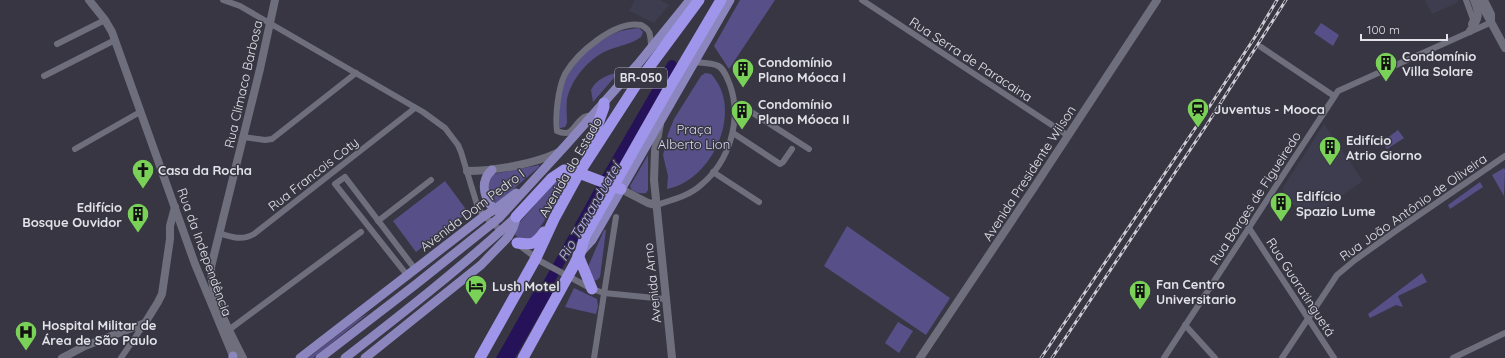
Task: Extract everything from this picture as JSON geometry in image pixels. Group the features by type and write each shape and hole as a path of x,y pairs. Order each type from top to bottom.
{"highway":[{"name":"Avenida do Estado","path":"480,358 538,260 555,217 580,173 636,85 699,0"},
{"name":"BR-050","path":"523,358 566,275 579,254 585,236 617,187 721,0"},
{"path":"588,160 587,153 604,107 604,102"},
{"path":"516,217 558,172 564,170 580,173 617,187"},
{"path":"509,237 529,245 537,241 555,217"},
{"path":"579,254 592,289"}],"main road":[{"name":"Rua da Independência","path":"89,0 105,20 112,32 195,264 226,332 243,358"},
{"name":"Rua Clímaco Barbosa","path":"211,268 275,0"},
{"name":"Avenida do Estado","path":"604,102 690,0"},
{"path":"661,120 654,164 656,205 648,203 617,187 661,120 730,0"},
{"name":"Avenida Presidente Wilson","path":"920,358 1157,0"},
{"path":"1470,31 1476,22 1478,15 1478,10 1474,0"},
{"path":"1479,0 1505,48"},
{"path":"467,171 489,170 540,159 560,151 604,102"},
{"name":"Avenida Dom Pedro I","path":"300,358 484,216 535,179 560,151"},
{"path":"365,358 481,265 509,237 516,217 495,208 484,200 480,190 481,178 489,170"},
{"name":"Avenida Arno","path":"656,205 672,358"},
{"path":"62,358 84,346 145,323 162,294 170,239 170,226 175,207"},
{"name":"Avenida Dom Pedro I","path":"320,358 415,285 492,223 495,208"},
{"path":"170,239 179,232 184,231"},
{"path":"344,358 452,273 509,237"},
{"path":"195,264 205,269 211,268"},
{"name":"Rua da Independência","path":"211,268 212,282 233,357"},
{"path":"415,269 423,278 452,273"},
{"path":"404,312 415,294 415,285 407,275"},
{"path":"356,315 379,308 385,308"},
{"path":"381,346 389,324"}],"street":[{"path":"223,0 240,6 415,108 445,128 461,152 478,208 492,223 538,260 592,289 604,293 665,299"},
{"name":"Rua Serra de Paracaina","path":"862,0 1067,135"},
{"path":"1466,0 1473,19 1470,31"},
{"path":"1485,0 1492,14 1492,22"},
{"path":"57,44 105,20"},
{"name":"Rua Borges de Figueiredo","path":"1164,358 1334,96 1342,89 1492,22"},
{"path":"592,115 583,118 570,132 565,134 557,131 556,124 560,86 565,74 580,54 611,31 633,24 644,26 649,32 651,36 650,49"},
{"path":"44,76 115,40"},
{"path":"1261,47 1334,96"},
{"path":"656,205 688,194 701,185 714,172 724,155 733,133 735,104 733,93 722,69 716,65 695,62"},
{"path":"243,137 265,140 272,139 356,74"},
{"path":"735,104 742,106 809,149"},
{"name":"Rua Francois Coty","path":"219,233 240,238 248,237 254,234 415,108"},
{"path":"75,149 140,112"},
{"path":"733,133 780,164 792,149"},
{"name":"Rua João Antônio de Oliveira","path":"1282,358 1330,284 1338,275 1351,264 1505,156"},
{"path":"714,172 759,202"},
{"path":"407,275 335,184 345,177 415,269"},
{"path":"378,221 432,180"},
{"path":"361,216 369,210"},
{"path":"594,358 616,217"},
{"path":"375,235 383,228"},
{"name":"Rua Guaratinguetá","path":"1249,228 1334,358"},
{"path":"226,332 361,232"},
{"path":"122,358 145,323"},
{"path":"1185,326 1215,358"},
{"path":"1453,358 1505,333"}],"shaded area":[{"path":"635,0 660,0 669,5 654,23 629,11"},
{"path":"1425,0 1458,0 1459,2 1432,14"},
{"path":"1324,124 1363,181 1305,221 1282,189"},
{"name":"Rio Tamanduateí","path":"539,282 554,290 515,358 496,358"}],"green space":[{"path":"740,0 775,0 729,69 714,46"},
{"path":"1321,23 1339,35 1333,46 1314,33"},
{"path":"639,28 643,32 641,37 632,42 604,52 592,60 576,78 567,99 567,123 565,127 560,128 559,112 563,85 566,77 577,61 592,47 615,33"},
{"path":"619,72 593,102 591,90 593,86 599,80"},
{"name":"Praça Alberto Lion","path":"705,73 711,74 721,89 725,106 724,124 719,142 710,159 698,173 683,183 667,189 668,176 663,155 668,134 674,119 701,76"},
{"path":"1398,130 1404,138 1387,149 1382,142"},
{"name":"Praça Alberto Lion","path":"648,155 648,190 646,193 638,193 631,189 630,186"},
{"path":"539,165 539,167 497,203 495,204 490,200 488,180 494,174"},
{"path":"1504,168 1505,170 1504,196 1492,175"},
{"path":"564,175 569,176 570,181 533,238 525,241 516,236 514,232 515,228 558,178"},
{"path":"445,181 468,212 416,252 393,221"},
{"path":"1480,182 1483,187 1450,209 1448,205"},
{"path":"847,226 950,298 926,335 824,266"},
{"path":"604,230 606,230 600,277 597,280 592,281 587,269"},
{"path":"1422,273 1427,282 1398,296 1403,307 1396,305 1370,318 1368,314"},
{"path":"574,288 597,299 598,306 596,314 565,307"},
{"path":"370,312 313,358 308,358 357,320"},
{"path":"898,322 913,331 899,353 885,343"}],"waterway":[{"name":"Rio Tamanduateí","path":"540,298 603,184 672,65"}],"railway":[{"path":"1041,358 1200,121 1255,37 1277,0"},
{"path":"1052,358 1206,126 1286,0"}],"place":[{"name":"Condomínio Villa Solare","path":"1386,82"},
{"name":"Condomínio Plano Móoca I","path":"743,88"},
{"name":"Juventus - Mooca","path":"1198,128"},
{"name":"Condomínio Plano Móoca II","path":"742,130"},
{"name":"Edifício Atrio Giorno","path":"1330,166"},
{"name":"Casa da Rocha","path":"143,190"},
{"name":"Edifício Spazio Lume","path":"1281,222"},
{"name":"Edifício Bosque Ouvidor","path":"138,234"},
{"name":"Lush Motel","path":"476,306"},
{"name":"Fan Centro Universitario","path":"1140,310"},
{"name":"Hospital Militar de Área de São Paulo","path":"26,352"}]}
